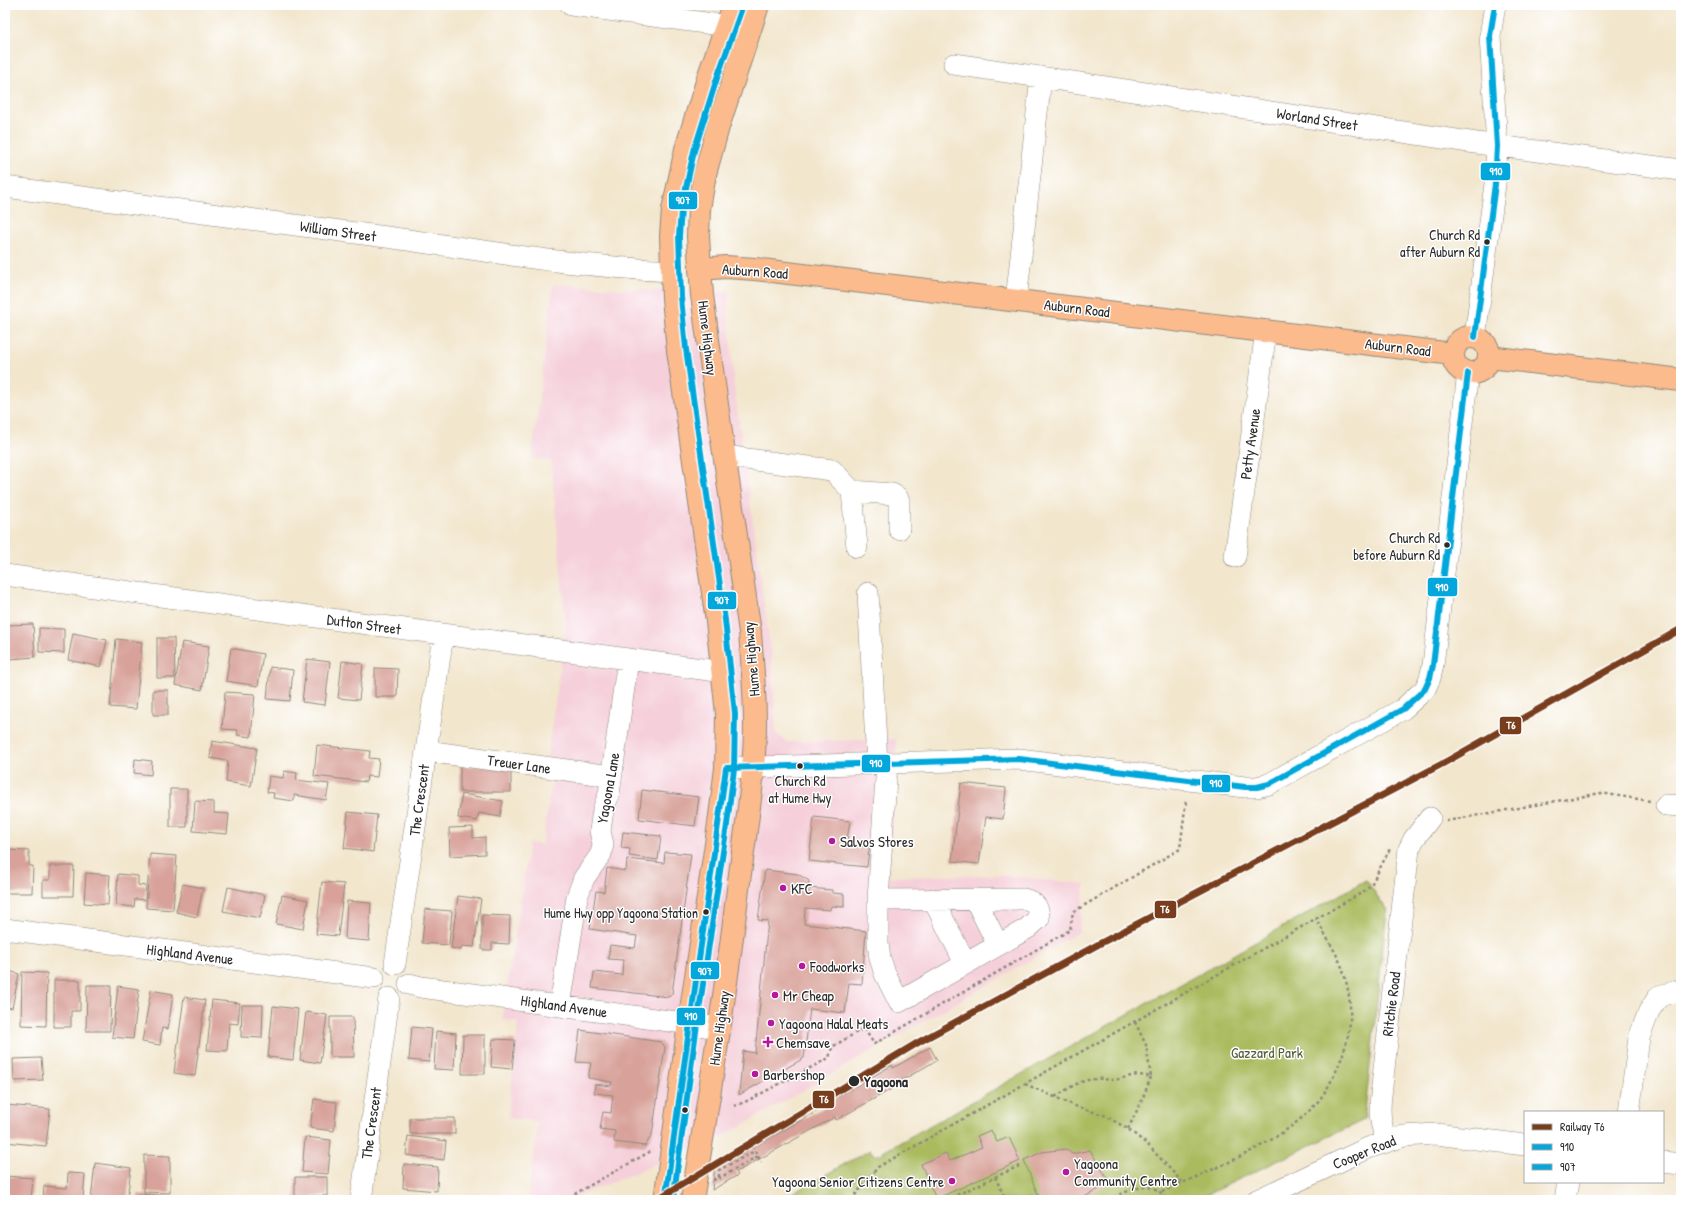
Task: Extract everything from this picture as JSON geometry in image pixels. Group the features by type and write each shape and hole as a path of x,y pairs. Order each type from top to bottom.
{"main road":[{"name":"Hume Highway","path":"665,1200 726,768 728,714 724,672 678,350 673,298 671,236 673,210 686,149 734,5"},
{"name":"Hume Highway","path":"692,1200 720,1028 753,768 755,723 750,632 712,369 700,269 698,237 699,209 705,174 718,126 758,5"},
{"name":"Auburn Road","path":"672,271 726,267 755,269 1453,354"},
{"path":"1468,337 1476,337 1487,345 1489,357 1487,364 1482,369 1478,372 1468,374 1456,366 1453,362 1453,354 1459,342 1468,337"},
{"path":"1489,357 1681,380"}],"street":[{"path":"571,5 728,26"},
{"path":"1476,337 1495,184 1497,146 1490,36 1495,5"},
{"name":"Worland Street","path":"954,64 1497,146 1681,170"},
{"path":"1016,300 1041,77"},
{"name":"William Street","path":"5,187 227,215 558,261 616,268 672,271"},
{"name":"Petty Avenue","path":"1235,556 1266,331"},
{"path":"726,768 1019,759 1084,768 1257,787 1269,784 1279,779 1403,710 1425,689 1430,678 1433,665 1468,374"},
{"path":"724,456 832,470 852,491 857,546"},
{"path":"852,491 892,494 897,497 899,501 899,529"},
{"name":"Dutton Street","path":"5,575 724,672"},
{"path":"868,593 882,763 877,924 880,958 885,974 899,1002 1034,924 1039,918 1039,910 1036,904 1024,899 878,900"},
{"name":"The Crescent","path":"395,964 443,635"},
{"name":"Yagoona Lane","path":"560,1006 577,897 584,878 601,854 604,844 600,831 602,810 609,794 628,659"},
{"name":"Treuer Lane","path":"426,751 611,776"},
{"name":"Ritchie Road","path":"1387,1141 1381,1127 1380,1106 1409,849 1414,839 1426,823"},
{"path":"932,899 965,963"},
{"path":"975,899 998,945"},
{"name":"Highland Avenue","path":"5,929 374,978"},
{"path":"395,964 404,969 407,973 408,984 404,993 399,997 389,998 379,993 374,984 374,978 376,973 384,965 395,964"},
{"name":"Highland Avenue","path":"408,984 720,1028"},
{"path":"1629,1111 1639,1038 1649,1011 1659,996 1681,990"},
{"name":"The Crescent","path":"360,1200 389,998"},
{"name":"Cooper Road","path":"1257,1200 1387,1141 1404,1136 1436,1134 1524,1145"},
{"path":"1664,1162 1681,1164"},
{"path":"1565,1200 1568,1183"}],"path":[{"path":"1426,823 1441,822 1601,793 1660,802 1674,806"},
{"path":"852,1200 878,1167 1363,892 1371,885 1393,842"},
{"path":"1162,1192 1254,1149 1286,1131 1310,1110 1332,1081 1343,1054 1350,1029 1350,1000 1342,968 1316,919"},
{"path":"1128,1129 1151,1077 1146,1045 1135,1022"},
{"path":"1056,1097 1085,1080 1103,1078 1111,1080 1140,1074 1151,1077"},
{"path":"1025,1084 1080,1108 1104,1115 1128,1129 1148,1145 1182,1182"},
{"path":"752,1146 761,1162"},
{"path":"564,1200 657,1148"},
{"path":"718,1178 720,1170 755,1151"},
{"path":"712,1179 718,1178 758,1156"},
{"path":"946,1200 1019,1166"},
{"path":"995,1177 1006,1200"},
{"path":"1109,1200 1142,1187 1151,1187 1162,1192 1166,1200"},
{"path":"912,1200 921,1200"}],"shaded area":[{"path":"553,284 642,290 729,291 728,306 734,386 772,661 776,733 787,742 896,739 896,788 888,877 1000,875 1085,884 1079,932 722,1137 568,1200 528,1200 538,1122 508,1118 518,1022 502,1020 529,843 542,845 553,774 545,772 566,626 551,461 532,458"}],"green space":[{"name":"Gazzard Park","path":"1366,880 1387,910 1364,1120 1195,1200 780,1200 870,1150 876,1156"}],"building":[{"path":"33,624 35,657 9,659 7,625"},
{"path":"39,628 64,629 64,653 39,652"},
{"path":"73,633 107,640 101,667 68,660"},
{"path":"157,638 174,638 175,678 157,678"},
{"path":"116,639 142,642 136,709 110,707"},
{"path":"182,642 209,646 202,690 175,685"},
{"path":"231,648 263,654 258,686 226,681"},
{"path":"307,659 330,662 325,705 302,702"},
{"path":"342,661 363,664 359,700 338,698"},
{"path":"270,667 293,670 290,701 267,699"},
{"path":"375,668 398,669 397,697 375,697"},
{"path":"153,690 168,690 168,715 153,715"},
{"path":"225,692 255,694 251,737 237,735 238,730 222,729"},
{"path":"212,741 257,748 251,786 226,782 228,761 210,758"},
{"path":"317,745 370,751 369,758 379,759 377,777 367,776 366,782 314,776"},
{"path":"135,759 152,761 151,775 134,773"},
{"path":"460,766 511,767 511,792 460,792"},
{"path":"284,771 297,773 296,780 329,784 326,800 294,795 294,801 273,798 274,793 267,792 269,776 283,778"},
{"path":"961,783 1006,788 1003,819 986,817 979,864 952,861"},
{"path":"170,789 187,789 187,827 170,827"},
{"path":"642,790 699,797 695,826 639,819"},
{"path":"462,794 503,801 500,817 479,813 477,821 458,818"},
{"path":"195,801 214,802 214,813 229,814 227,834 193,831"},
{"path":"348,812 377,815 373,852 344,848"},
{"path":"814,817 850,821 847,840 870,842 867,867 809,861"},
{"path":"473,827 473,838 485,837 485,854 450,856 449,828"},
{"path":"623,832 661,836 658,860 629,856 630,849 621,848"},
{"path":"5,850 29,851 29,866 33,866 32,893 5,893"},
{"path":"665,852 691,854 672,994 669,997 592,988 594,972 622,975 623,960 608,959 610,945 635,948 637,936 590,929 596,891 604,892 607,868 626,871 627,859 664,863"},
{"path":"150,854 177,856 173,910 146,908"},
{"path":"50,866 74,866 73,896 43,896 43,880 50,880"},
{"path":"765,870 798,874 809,881 808,888 832,890 832,893 844,894 844,907 831,906 830,910 805,908 804,924 866,931 862,984 849,983 845,1013 810,1009 804,1058 739,1095 743,1051 755,1053 768,921 758,920"},
{"path":"86,873 110,875 108,905 84,903"},
{"path":"118,874 138,876 138,885 146,886 145,900 135,899 134,907 116,905"},
{"path":"322,882 344,884 338,936 316,934"},
{"path":"183,884 203,888 197,917 176,912"},
{"path":"228,887 265,895 260,918 223,911"},
{"path":"282,895 308,900 303,929 276,924"},
{"path":"458,896 481,899 474,947 462,946 461,950 451,948"},
{"path":"347,901 371,903 369,941 345,939"},
{"path":"425,909 452,911 449,945 422,943"},
{"path":"482,915 510,916 509,944 492,943 492,950 482,950"},
{"path":"5,970 19,974 12,1008 5,1006"},
{"path":"22,972 47,973 46,1026 21,1025"},
{"path":"54,980 80,980 80,1011 71,1011 71,1027 54,1027"},
{"path":"87,985 111,985 110,1031 86,1031"},
{"path":"118,986 139,989 133,1039 112,1037"},
{"path":"151,990 173,994 168,1029 162,1028 160,1045 142,1042"},
{"path":"184,997 205,1000 195,1076 174,1073"},
{"path":"212,1000 240,1003 238,1024 229,1023 227,1051 207,1050"},
{"path":"242,1005 263,1005 262,1038 241,1037"},
{"path":"273,1006 298,1009 293,1060 268,1057"},
{"path":"306,1012 327,1015 320,1063 300,1060"},
{"path":"330,1017 353,1017 354,1057 330,1057"},
{"path":"412,1027 432,1029 429,1062 409,1060"},
{"path":"580,1030 661,1042 665,1047 652,1135 645,1146 614,1142 615,1131 600,1129 603,1112 611,1113 613,1095 594,1093 595,1084 611,1086 612,1082 588,1078 591,1063 576,1062"},
{"path":"436,1031 456,1033 454,1070 434,1069"},
{"path":"463,1035 485,1035 485,1074 462,1074"},
{"path":"493,1039 515,1040 512,1069 491,1067"},
{"path":"930,1047 937,1060 901,1081 902,1083 836,1120 835,1117 736,1172 738,1175 712,1190 715,1166 729,1159 730,1161 745,1153 828,1105 827,1103 892,1065 893,1068"},
{"path":"41,1058 43,1080 14,1081 13,1059"},
{"path":"314,1099 337,1102 334,1131 310,1128"},
{"path":"7,1105 50,1109 46,1146 5,1142"},
{"path":"410,1118 455,1118 455,1134 410,1134"},
{"name":"Yagoona Senior Citizens Centre","path":"991,1130 997,1142 1009,1137 1020,1161 936,1199 921,1164 946,1153 950,1161 982,1147 977,1136"},
{"path":"408,1136 446,1141 444,1160 406,1155"},
{"path":"305,1137 331,1140 328,1174 302,1172"},
{"name":"Yagoona Community Centre","path":"1066,1149 1072,1154 1090,1150 1110,1183 1079,1200 1040,1200 1024,1160 1042,1152"},
{"path":"144,1155 170,1156 170,1193 144,1192"},
{"path":"95,1163 131,1168 127,1200 91,1200"},
{"path":"404,1164 438,1167 437,1191 403,1188"},
{"path":"68,1173 85,1174 83,1200 43,1200 44,1186 67,1188"},
{"path":"5,1176 33,1178 31,1200 5,1200"},
{"path":"295,1177 327,1177 327,1196 313,1196 313,1200 295,1200"},
{"path":"138,1194 177,1197 177,1200 138,1200"},
{"path":"185,1197 203,1199 203,1200 185,1200"}],"rail line":[{"name":"T6","path":"656,1200 919,1042 1099,944 1442,764 1681,629"}],"transit line":[{"name":"910","path":"1475,337 1495,184 1497,146 1490,36 1495,5"},
{"name":"907","path":"673,1200 697,1024 727,825 734,769 735,714 725,620 686,349 681,297 679,236 681,211 694,151 717,78 742,8"},
{"name":"910","path":"665,1200 726,768 1019,759 1245,787 1257,787 1269,784 1403,709 1425,689 1430,678 1433,665 1468,373"}],"place":[{"name":"Church Rd after Auburn Rd","path":"1487,242"},
{"name":"Church Rd before Auburn Rd","path":"1447,545"},
{"name":"Church Rd at Hume Hwy","path":"800,766"},
{"name":"Salvos Stores","path":"832,841"},
{"name":"KFC","path":"783,888"},
{"name":"Hume Hwy opp Yagoona Station","path":"706,912"},
{"name":"Foodworks","path":"802,966"},
{"name":"Mr Cheap","path":"775,995"},
{"name":"Yagoona Halal Meats","path":"771,1023"},
{"name":"Chemsave","path":"768,1042"},
{"name":"Barbershop","path":"755,1074"},
{"name":"Yagoona","path":"854,1081"},
{"name":"Yagoona Community Centre","path":"1066,1172"},
{"name":"Yagoona Senior Citizens Centre","path":"952,1181"}]}
